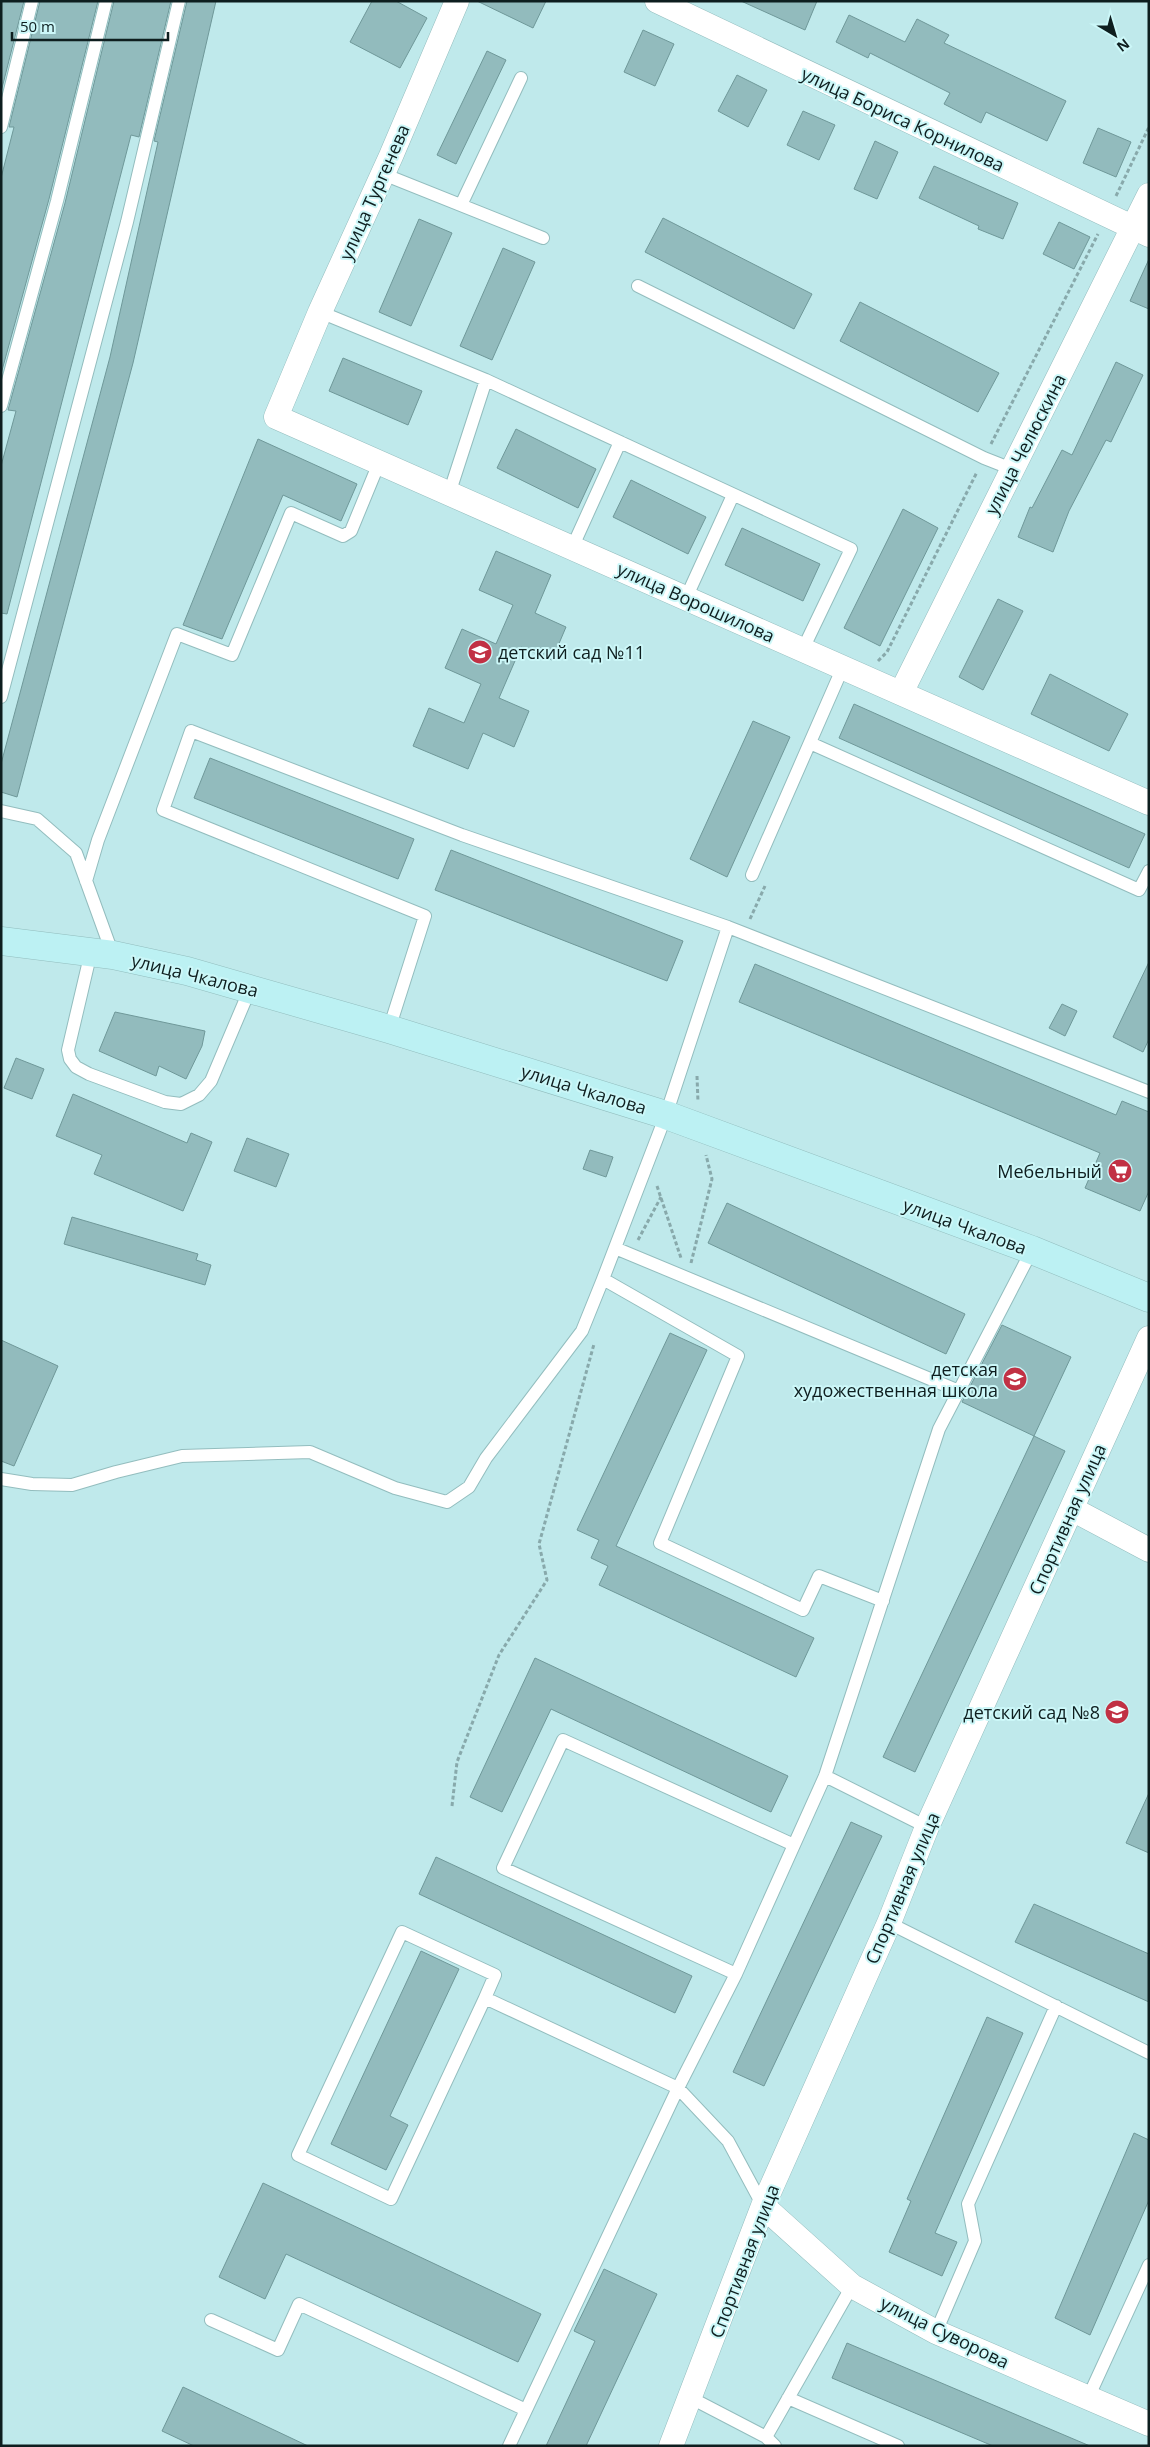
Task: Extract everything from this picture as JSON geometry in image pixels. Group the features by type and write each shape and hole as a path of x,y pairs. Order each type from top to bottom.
{"street":[{"name":"улица Тургенева","path":"289,382 383,174 457,1"},
{"name":"улица Бориса Корнилова","path":"657,1 1141,232"},
{"name":"улица Челюскина","path":"901,693 1012,469 1141,232 1149,195"},
{"name":"улица Ворошилова","path":"289,382 276,418 1149,803"},
{"name":"улица Чкалова","path":"1,941 102,953 187,971 389,1029 666,1115 1032,1250 1149,1298"},
{"name":"Спортивная улица","path":"671,2446 764,2206 889,1922 927,1827 1149,1338"},
{"path":"1072,1510 1149,1550"},
{"name":"улица Суворова","path":"764,2206 852,2286 936,2332 1149,2424"}],"lane":[{"path":"1,128 32,1"},
{"path":"1,406 57,201 106,1"},
{"path":"1,697 127,222 179,1"},
{"path":"461,205 521,78"},
{"path":"383,174 543,238"},
{"path":"638,286 984,458 1012,469"},
{"path":"320,312 486,380 851,549 802,650"},
{"path":"449,494 486,380"},
{"path":"572,548 620,442"},
{"path":"86,881 98,840 177,634 232,654 291,513 343,536 351,531 379,463"},
{"path":"686,598 733,495"},
{"path":"752,875 810,744 853,672"},
{"path":"389,1029 425,916 162,810 191,731 462,835 728,927 1147,1087"},
{"path":"810,744 1139,890 1149,871"},
{"path":"1,811 37,819 76,853 86,881 102,953 68,1050 70,1059 76,1067 89,1074 165,1102 182,1104 199,1095 211,1081 250,989"},
{"path":"1,1479 32,1484 72,1485 182,1456 310,1452 395,1488 447,1502 469,1487 486,1458 582,1331 666,1115 728,927"},
{"path":"615,1248 959,1391"},
{"path":"509,2446 678,2088 736,1974 825,1776 939,1429 1032,1250"},
{"path":"603,1279 738,1356 660,1543 803,1610 819,1576 883,1601"},
{"path":"736,1974 503,1868 563,1740 794,1844"},
{"path":"825,1776 927,1827"},
{"path":"889,1922 1149,2053"},
{"path":"402,1932 496,1975 485,1998 390,2198 298,2155 402,1932"},
{"path":"485,1998 678,2088 728,2141 764,2206"},
{"path":"936,2332 975,2241 968,2204 1056,2006"},
{"path":"1088,2398 1149,2265"},
{"path":"691,2398 770,2441 788,2398 852,2286"},
{"path":"211,2320 278,2350 299,2304 526,2410"},
{"path":"788,2398 898,2446"}],"path":[{"path":"853,672 887,652 1107,215 1149,127"},
{"path":"687,1278 712,1179 698,1127"},
{"path":"649,1161 687,1278"},
{"path":"630,1254 661,1196"},
{"path":"452,1806 457,1762 499,1655 547,1580 540,1544 595,1340"}],"building":[{"path":"1,1 24,1 1,92"},
{"path":"40,1 98,1 49,199 1,374 1,178 14,127 9,127"},
{"path":"114,1 171,1 139,137 131,135 7,614 1,613 1,466 16,411 8,410 65,203"},
{"path":"187,1 216,1 133,363 17,797 1,792 1,764 110,357 158,142 154,141"},
{"path":"372,1 396,1 427,18 400,68 350,42"},
{"path":"477,1 546,1 533,28"},
{"path":"741,1 817,1 805,30"},
{"path":"849,15 905,42 917,19 949,35 944,43 1066,101 1047,141 986,112 981,123 944,104 950,93 870,53 868,58 836,42"},
{"path":"643,30 674,44 655,86 624,72"},
{"path":"487,51 506,60 456,164 437,155"},
{"path":"737,75 767,90 748,127 718,111"},
{"path":"803,111 835,125 819,160 787,145"},
{"path":"1098,128 1131,142 1116,177 1083,163"},
{"path":"875,141 898,152 877,199 854,189"},
{"path":"934,166 1018,203 1003,239 978,229 979,226 919,198"},
{"path":"663,218 812,294 794,329 645,252"},
{"path":"419,219 452,233 411,326 379,312"},
{"path":"1059,222 1090,237 1074,269 1043,254"},
{"path":"503,248 535,262 492,360 460,346"},
{"path":"1149,259 1149,309 1130,301"},
{"path":"860,302 999,373 978,412 840,341"},
{"path":"343,358 422,391 408,425 329,391"},
{"path":"1116,362 1143,375 1111,442 1106,440 1069,511 1053,552 1018,537 1030,507 1032,508 1062,450 1072,455"},
{"path":"516,429 596,469 578,508 497,468"},
{"path":"258,439 357,484 341,521 283,495 222,639 183,625"},
{"path":"631,480 706,517 688,554 613,517"},
{"path":"903,509 938,528 880,646 844,628"},
{"path":"742,528 820,564 803,601 725,565"},
{"path":"496,551 551,575 535,613 566,627 552,660 521,647 499,698 529,711 514,747 483,733 468,769 413,746 429,708 464,723 481,684 445,668 462,629 496,644 513,605 479,590"},
{"path":"998,599 1023,611 983,690 959,677"},
{"path":"1050,674 1128,714 1109,751 1031,714"},
{"path":"854,704 1145,834 1129,868 839,738"},
{"path":"753,721 790,737 727,877 690,859"},
{"path":"210,758 414,839 398,879 194,798"},
{"path":"451,850 683,941 667,981 435,890"},
{"path":"1149,962 1149,1039 1143,1052 1113,1037"},
{"path":"755,964 1116,1115 1122,1101 1149,1112 1149,1191 1140,1211 1085,1188 1100,1153 739,1002"},
{"path":"1062,1004 1077,1011 1065,1036 1049,1028"},
{"path":"115,1012 205,1031 202,1046 186,1079 159,1066 156,1076 99,1051"},
{"path":"16,1058 44,1069 32,1099 4,1088"},
{"path":"73,1094 187,1143 191,1133 212,1142 183,1211 94,1174 102,1155 56,1136"},
{"path":"247,1138 289,1154 276,1187 234,1171"},
{"path":"590,1150 613,1157 606,1177 583,1169"},
{"path":"727,1203 965,1314 946,1354 708,1243"},
{"path":"72,1217 198,1254 196,1260 211,1265 205,1285 64,1244"},
{"name":"детская художественная школа","path":"1002,1325 1071,1357 1034,1436 962,1402"},
{"path":"670,1333 707,1350 616,1546 814,1638 796,1677 599,1585 608,1566 591,1558 599,1540 577,1530"},
{"path":"1,1340 58,1366 14,1466 1,1461"},
{"path":"1034,1436 1065,1451 915,1772 883,1757"},
{"path":"535,1658 788,1776 771,1812 551,1709 502,1812 470,1797"},
{"path":"1149,1793 1149,1853 1126,1843"},
{"path":"851,1822 882,1836 764,2086 733,2072"},
{"path":"436,1857 692,1976 675,2013 419,1894"},
{"path":"1034,1904 1149,1954 1149,2002 1015,1942"},
{"path":"421,1951 459,1969 390,2116 408,2125 386,2170 331,2144"},
{"path":"987,2017 1023,2033 935,2233 957,2242 942,2276 889,2252 911,2201 907,2199"},
{"path":"1134,2133 1149,2140 1149,2200 1090,2335 1055,2318"},
{"path":"263,2183 541,2314 518,2362 286,2254 265,2299 219,2277"},
{"path":"604,2269 657,2294 586,2446 546,2446 595,2341 574,2331"},
{"path":"847,2343 1090,2446 993,2446 832,2378"},
{"path":"183,2387 308,2446 194,2446 162,2431"}],"place":[{"name":"детский сад №11","path":"480,652"},
{"name":"Мебельный","path":"1120,1171"},
{"name":"детская художественная школа","path":"1015,1379"},
{"name":"детский сад №8","path":"1117,1712"}]}
